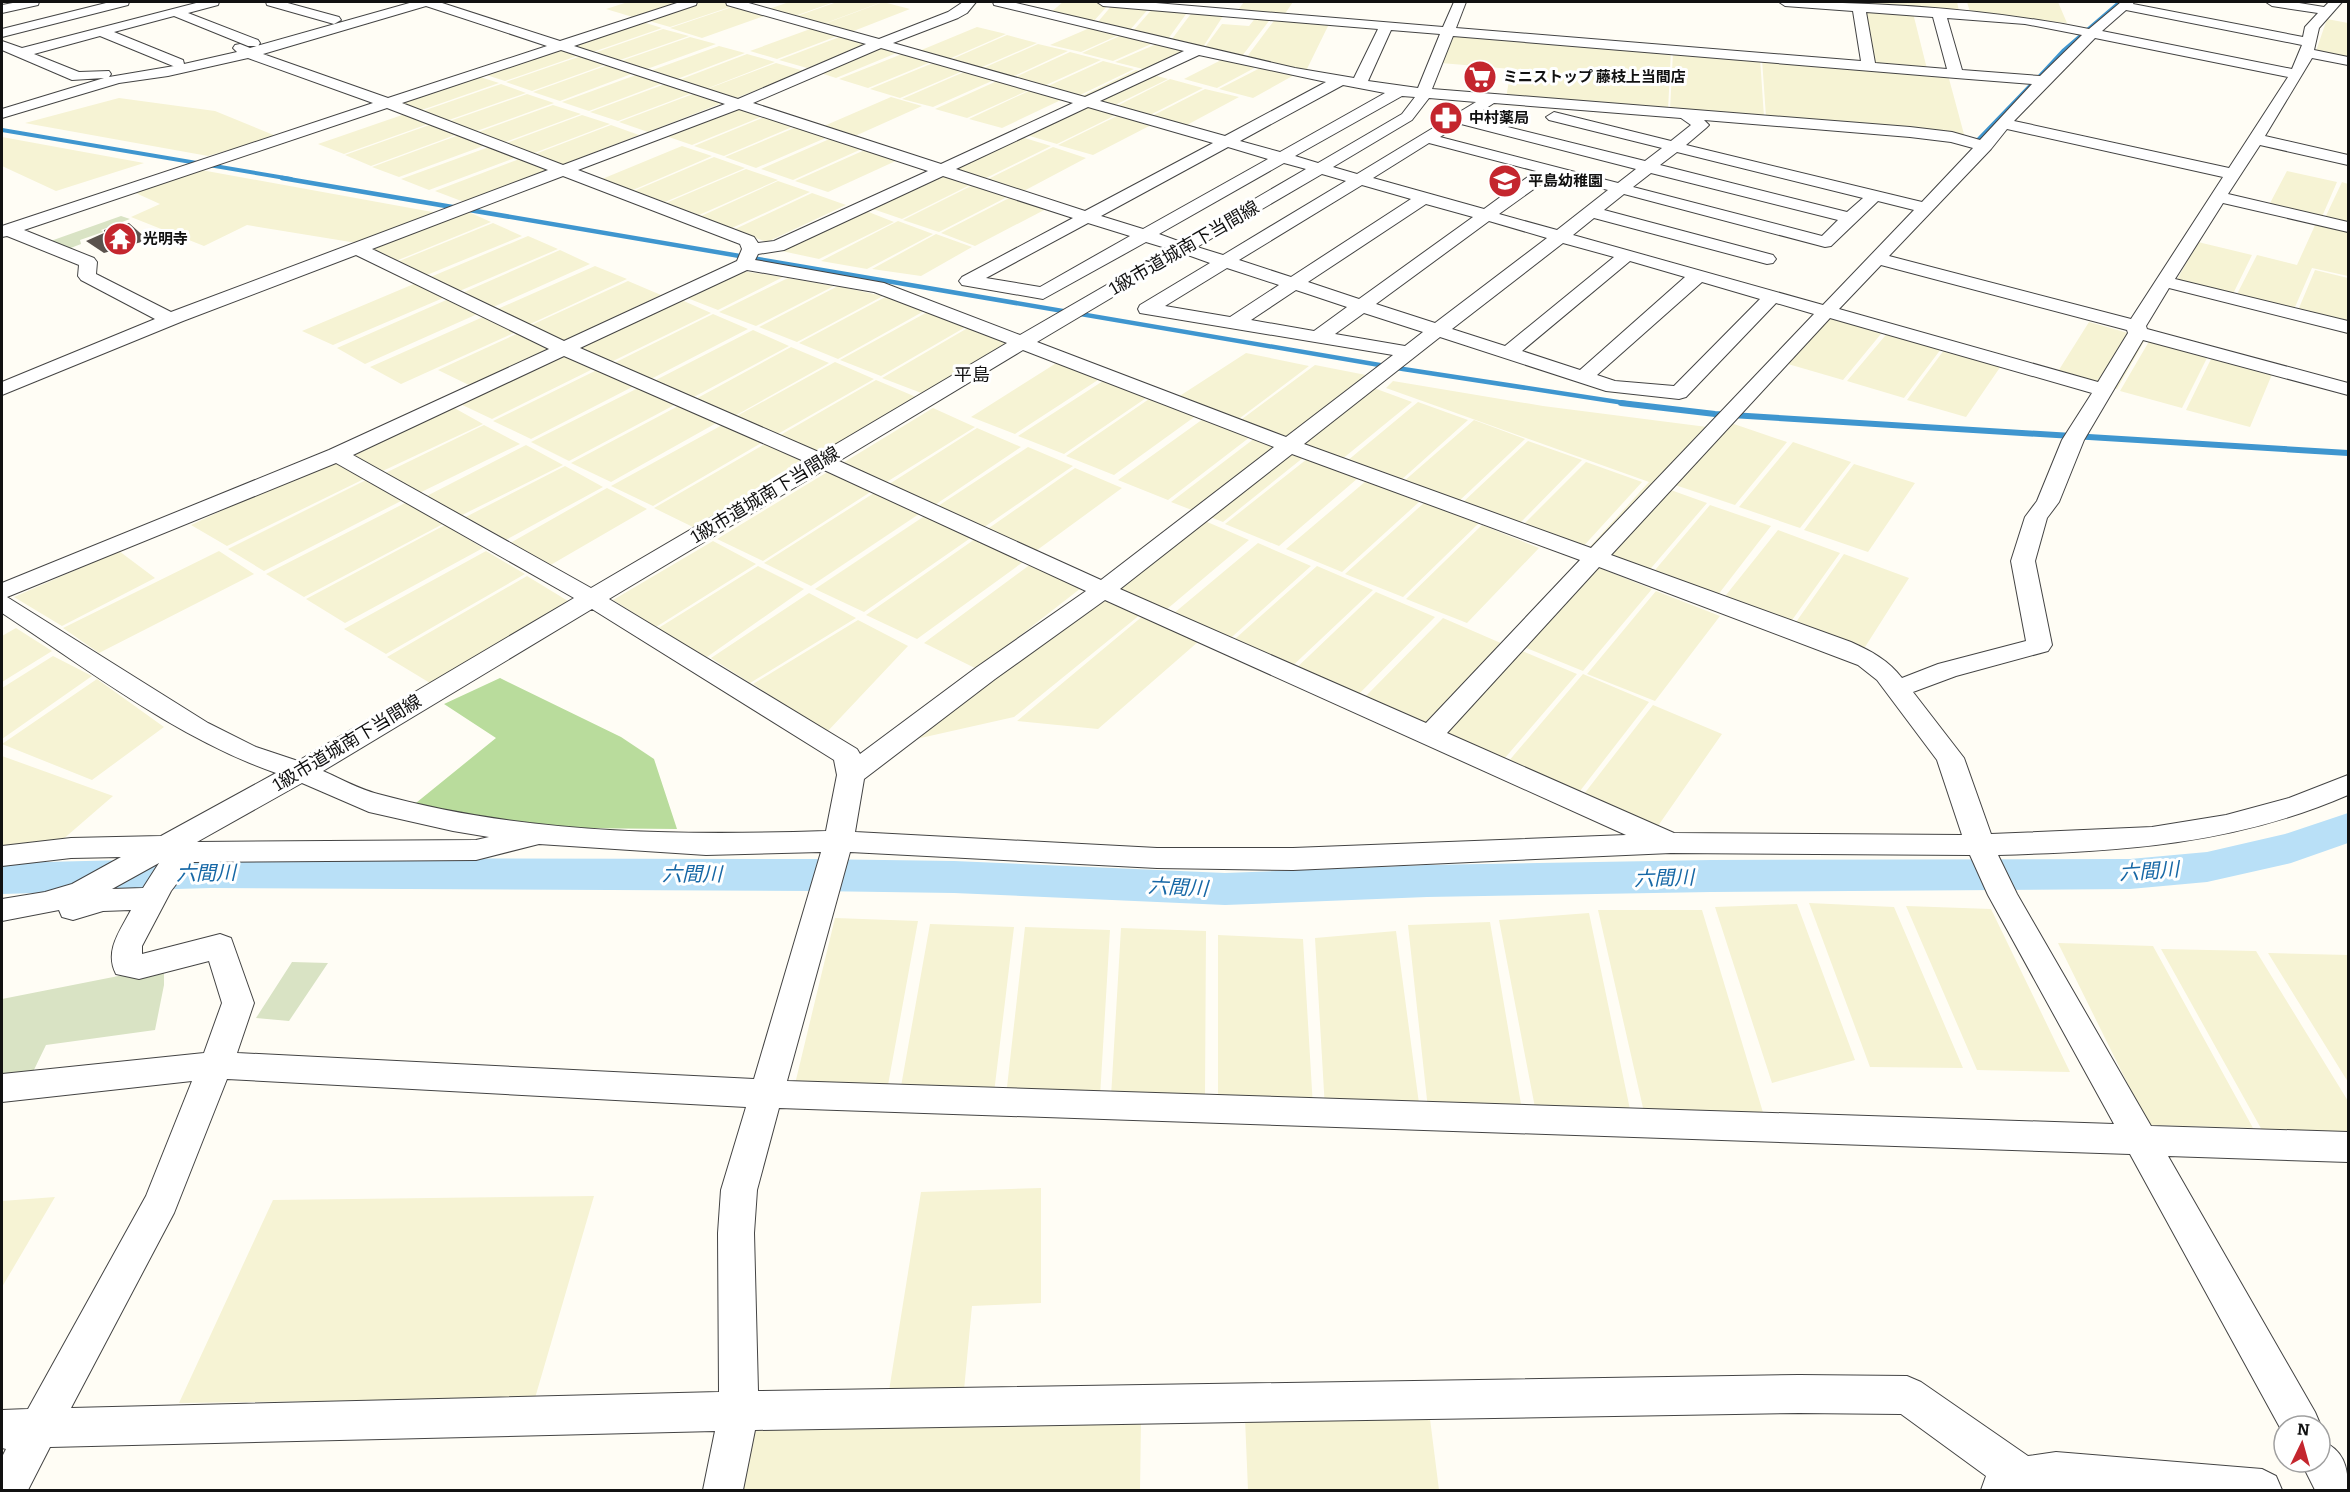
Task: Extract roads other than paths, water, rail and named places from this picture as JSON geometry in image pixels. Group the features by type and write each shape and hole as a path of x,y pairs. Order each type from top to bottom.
{"street":[{"path":"2,33 123,2"},
{"path":"21,53 213,2"},
{"path":"272,2 334,20"},
{"path":"2,114 117,79 189,68 334,20 399,2"},
{"path":"2,45 77,77 178,63 247,48 426,2 1182,250 1613,387 1679,393 1774,295"},
{"path":"5,231 691,2"},
{"path":"732,2 1488,214 2103,390"},
{"path":"2,389 176,317 741,104 879,44 953,15 970,2"},
{"path":"999,2 1092,26 1399,91 1910,132 1952,137 1985,146"},
{"path":"1046,13 1058,2"},
{"path":"1103,2 1235,7 1388,26 2043,81"},
{"name":"1級市道城南下当間線","path":"2,910 45,903 161,869 300,772 1086,304 1407,117 1415,110 1424,93 1460,2"},
{"path":"1785,2 2025,20 2297,74"},
{"path":"2178,17 2194,2"},
{"path":"2272,2 2332,6"},
{"path":"2,9 21,3"},
{"path":"1429,736 1827,310 1985,146 2086,32 2125,4 2178,17 2254,31 2349,61"},
{"path":"1899,688 1947,670 2039,645 2023,561 2036,518 2048,502 2077,434 2137,329 2232,174 2297,74 2309,47 2312,27 2332,6"},
{"path":"1859,7 1869,66"},
{"path":"2237,28 2256,8"},
{"path":"1359,84 1392,20 1382,9"},
{"path":"175,12 247,48 748,241 748,256"},
{"path":"1939,14 1956,74"},
{"path":"2107,19 2129,24"},
{"path":"2226,60 2254,31"},
{"path":"101,32 178,63"},
{"path":"2,591 337,455 565,349 748,256 778,246 1200,49"},
{"path":"1341,80 1087,219 968,281 1043,293 1399,91"},
{"path":"1409,352 1147,309 1489,100 1925,208"},
{"path":"851,775 986,673 1103,590 1288,444 1562,236 1701,125 1684,113"},
{"path":"1458,119 1850,218"},
{"path":"2005,124 2232,174"},
{"path":"1427,138 1825,242 1874,196"},
{"path":"2256,139 2349,160"},
{"path":"1318,337 1549,170"},
{"path":"1234,323 1425,197"},
{"path":"2218,197 2349,227"},
{"path":"1592,212 1767,259"},
{"path":"5,231 88,262 87,276 168,318 176,317"},
{"path":"1738,285 1793,234"},
{"path":"358,249 565,349 822,461 1103,590 1671,843"},
{"path":"1508,353 1628,254"},
{"path":"748,256 878,287 1288,444 1867,659 1899,688 1950,758 1983,851 2003,895 2294,1414"},
{"path":"1877,258 2349,389"},
{"path":"1582,378 1700,274"},
{"path":"2166,282 2349,327"},
{"path":"337,455 591,598 847,755 851,775 838,846 739,1190 736,1233 739,1412 723,1491"},
{"path":"2,603 199,729 246,753 300,772 369,802 453,821 544,835 706,844 838,846 1157,858 1293,859 1671,843 1983,851 2152,837 2226,825 2297,806 2349,784"},
{"path":"2,923 14,924 56,915 103,900 161,869 186,852 477,850 544,835"},
{"path":"2,856 71,848 161,869"},
{"path":"6,1491 20,1429 161,1202 238,1003 220,946 139,967 127,966 127,946 161,869"},
{"path":"2,1088 215,1065 768,1094 2349,1147"},
{"path":"20,1429 739,1412 1787,1394 1907,1395 2012,1484 2056,1472 2262,1491"},
{"path":"2328,1474 2337,1491"}],"waterway":[{"path":"2037,79 2063,51 2120,2"},
{"path":"1978,140 2033,83"},
{"path":"2,130 291,179"},
{"path":"282,178 1403,369 1631,404"},
{"path":"1621,403 1715,414 2348,453"},
{"name":"六間川","path":"2,879 211,873 814,875 954,877 1225,889 1427,881 1711,876 2130,874 2207,867 2291,848 2348,828"}],"place":[{"name":"ミニストップ 藤枝上当間店","path":"1480,77"},
{"name":"中村薬局","path":"1446,118"},
{"name":"平島幼稚園","path":"1505,181"},
{"name":"光明寺","path":"120,239"}],"district":[{"name":"平島","path":"972,375"}]}
